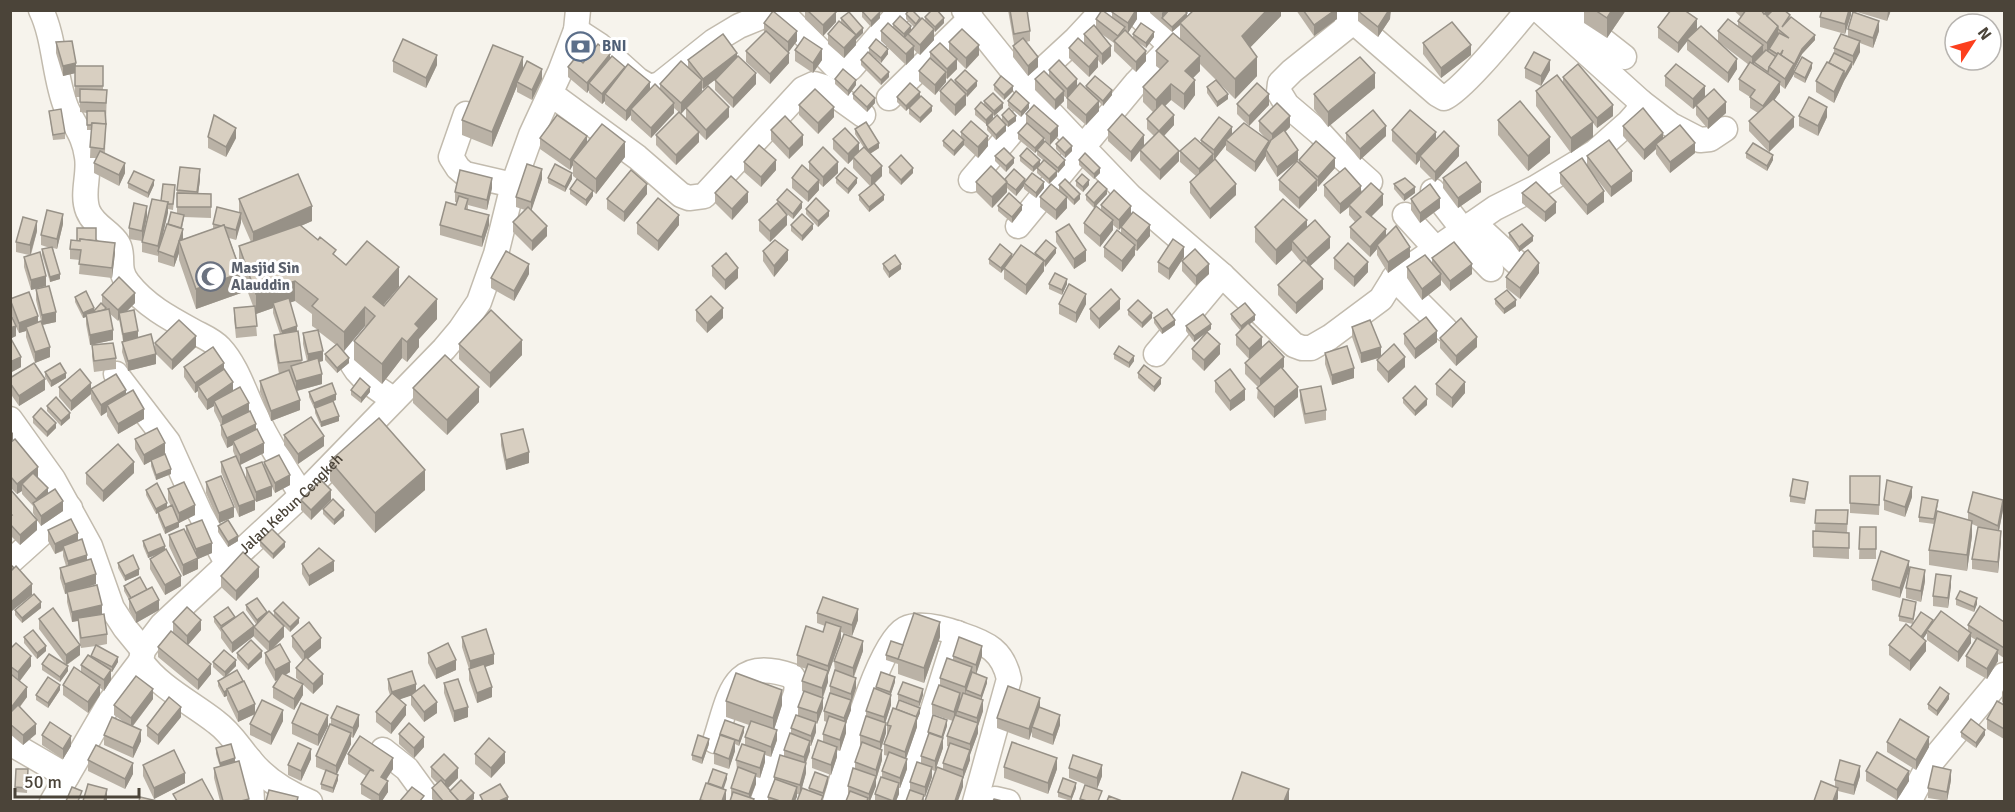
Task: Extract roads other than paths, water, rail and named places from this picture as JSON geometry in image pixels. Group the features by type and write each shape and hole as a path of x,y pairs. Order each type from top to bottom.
{"street":[{"path":"41,10 45,18 55,68 67,109 83,136 88,159 85,202 88,213 120,247 121,271 135,292 155,310 220,348 236,374 279,461 302,495"},
{"path":"577,20 599,45 638,80 650,87 660,84 714,41 739,26 779,10 835,66 846,71 901,10"},
{"path":"971,180 1032,93 1103,10"},
{"path":"1134,10 1172,47"},
{"path":"1018,226 1137,82 1206,10"},
{"path":"1370,182 1320,133 1287,105 1279,92 1280,83 1346,17 1444,98 1465,81 1528,10"},
{"path":"1539,10 1641,102 1671,124 1700,140 1710,139 1725,129"},
{"path":"1564,10 1624,57"},
{"path":"889,98 968,14 1032,93 1130,196 1222,275 1282,335 1294,345 1302,348 1311,348 1353,320 1380,299 1394,278 1495,208 1535,188 1595,152 1629,122 1637,113 1641,102"},
{"name":"Jalan Kebun Cengkeh","path":"52,801 110,702 162,625 302,495 460,330 479,302 496,254 513,185 531,135 551,94 577,20"},
{"path":"551,94 637,157 681,195 689,198 704,196 802,89 814,84 824,87 863,115"},
{"path":"466,114 451,157 458,168 465,174 513,185"},
{"path":"1433,191 1465,230 1491,269"},
{"path":"1405,215 1437,250"},
{"path":"1465,230 1516,262"},
{"path":"1156,354 1222,275"},
{"path":"1394,278 1445,329"},
{"path":"378,322 350,355 350,363 394,400"},
{"path":"116,374 168,442 200,513 227,563"},
{"path":"10,420 53,479 70,508 90,546 112,608 153,676 218,723 239,744 250,760 278,785 310,801"},
{"path":"12,556 70,508"},
{"path":"835,801 872,683 894,637 906,628 920,626 957,633 985,642 1001,659 1009,679 993,801"},
{"path":"904,801 957,633"},
{"path":"715,741 730,694 744,674 761,669 792,676 797,685 796,693 759,801"},
{"path":"1909,801 1928,766 2004,675"},
{"path":"10,743 67,776"},
{"path":"383,750 407,769 431,801"},
{"path":"993,801 1006,751"},
{"path":"250,760 252,801"}],"place":[{"name":"BNI","path":"581,46"},
{"name":"Masjid Sin Alauddin","path":"210,277"}]}
